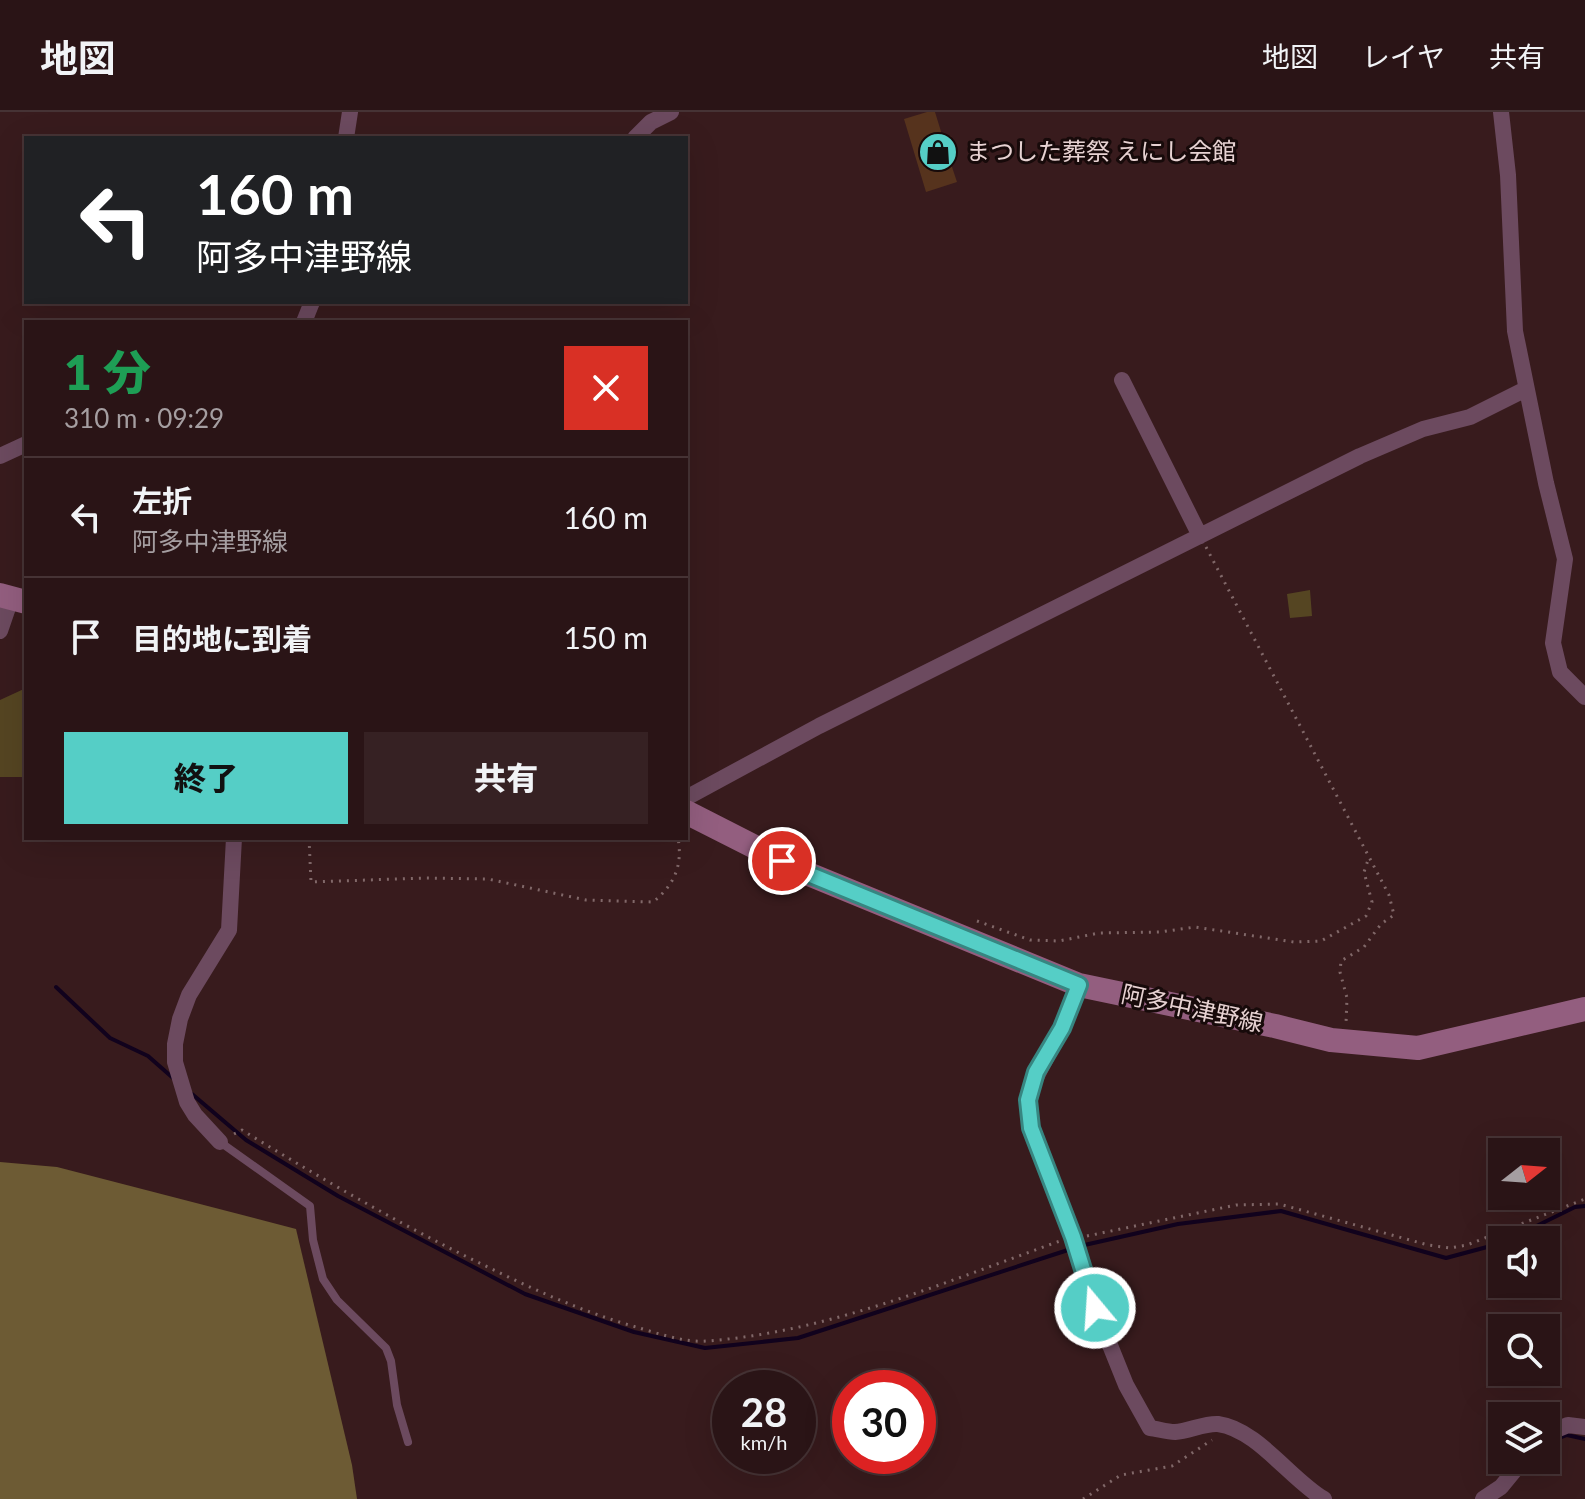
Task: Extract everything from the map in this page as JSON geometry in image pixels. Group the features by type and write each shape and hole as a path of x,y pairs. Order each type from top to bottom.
{"street":[{"path":"346,136 350,112"},
{"path":"637,136 651,122 671,112"},
{"path":"1501,112 1508,175 1515,331 1565,559 1553,629 1555,656 1560,672 1585,697"},
{"path":"1122,380 1200,536"},
{"path":"688,797 819,726 1360,456 1423,429 1470,417 1526,389"},
{"path":"0,456 24,445"},
{"path":"0,631 12,599"},
{"name":"阿多中津野線","path":"688,813 806,873 1079,985 1345,1042 1418,1048 1585,1009"},
{"path":"220,1142 187,1102 175,1062 175,1044 189,995 229,930 234,840"},
{"path":"1079,985 1062,1028 1036,1072 1028,1100 1031,1128 1121,1372 1150,1428 1175,1432 1217,1424 1241,1433 1264,1449 1305,1488 1324,1499"},
{"path":"1560,1428 1568,1425 1585,1427"},
{"path":"1483,1499 1501,1487 1512,1474"}],"lane":[{"path":"220,1142 310,1206 313,1240 323,1279 337,1300 386,1348 408,1442"}],"path":[{"path":"1200,536 1385,884 1394,915 1381,924 1364,947 1341,961 1340,972 1347,998 1345,1042"},
{"path":"309,840 311,882 488,879 586,900 653,902 670,888 681,854 678,840"},
{"path":"974,920 1030,940 1059,941 1099,933 1160,932 1195,927 1294,942 1321,941 1366,916 1372,902 1364,872 1369,858"},
{"path":"220,1142 242,1130 354,1198 435,1242 534,1289 607,1319 703,1342 767,1335 818,1324 1073,1237 1236,1205 1279,1204 1428,1245 1450,1248 1499,1234 1585,1199"},
{"path":"1083,1499 1121,1475 1172,1466 1214,1439"}],"shaded area":[{"path":"1310,590 1312,616 1290,618 1287,594"},
{"path":"24,689 24,777 0,777 0,700"},
{"path":"0,1162 57,1167 296,1229 352,1465 357,1499 0,1499"}],"building":[{"path":"935,112 943,138 951,136 956,152 948,155 957,182 926,192 904,119"}],"waterway":[{"path":"56,987 110,1038 148,1056 173,1078"},
{"path":"192,1094 246,1140 338,1196 525,1294 634,1332 705,1348 798,1338 1071,1249"},
{"path":"1536,1226 1575,1207 1585,1206"},
{"path":"1080,1246 1178,1224 1281,1211 1446,1258 1488,1247"},
{"path":"1560,1438 1567,1435 1585,1439"}],"place":[{"name":"まつした葬祭 えにし会館","path":"938,152"}],"route":[{"path":"782,861 1079,985 1062,1028 1036,1072 1028,1100 1031,1128 1073,1237 1095,1308"}]}
